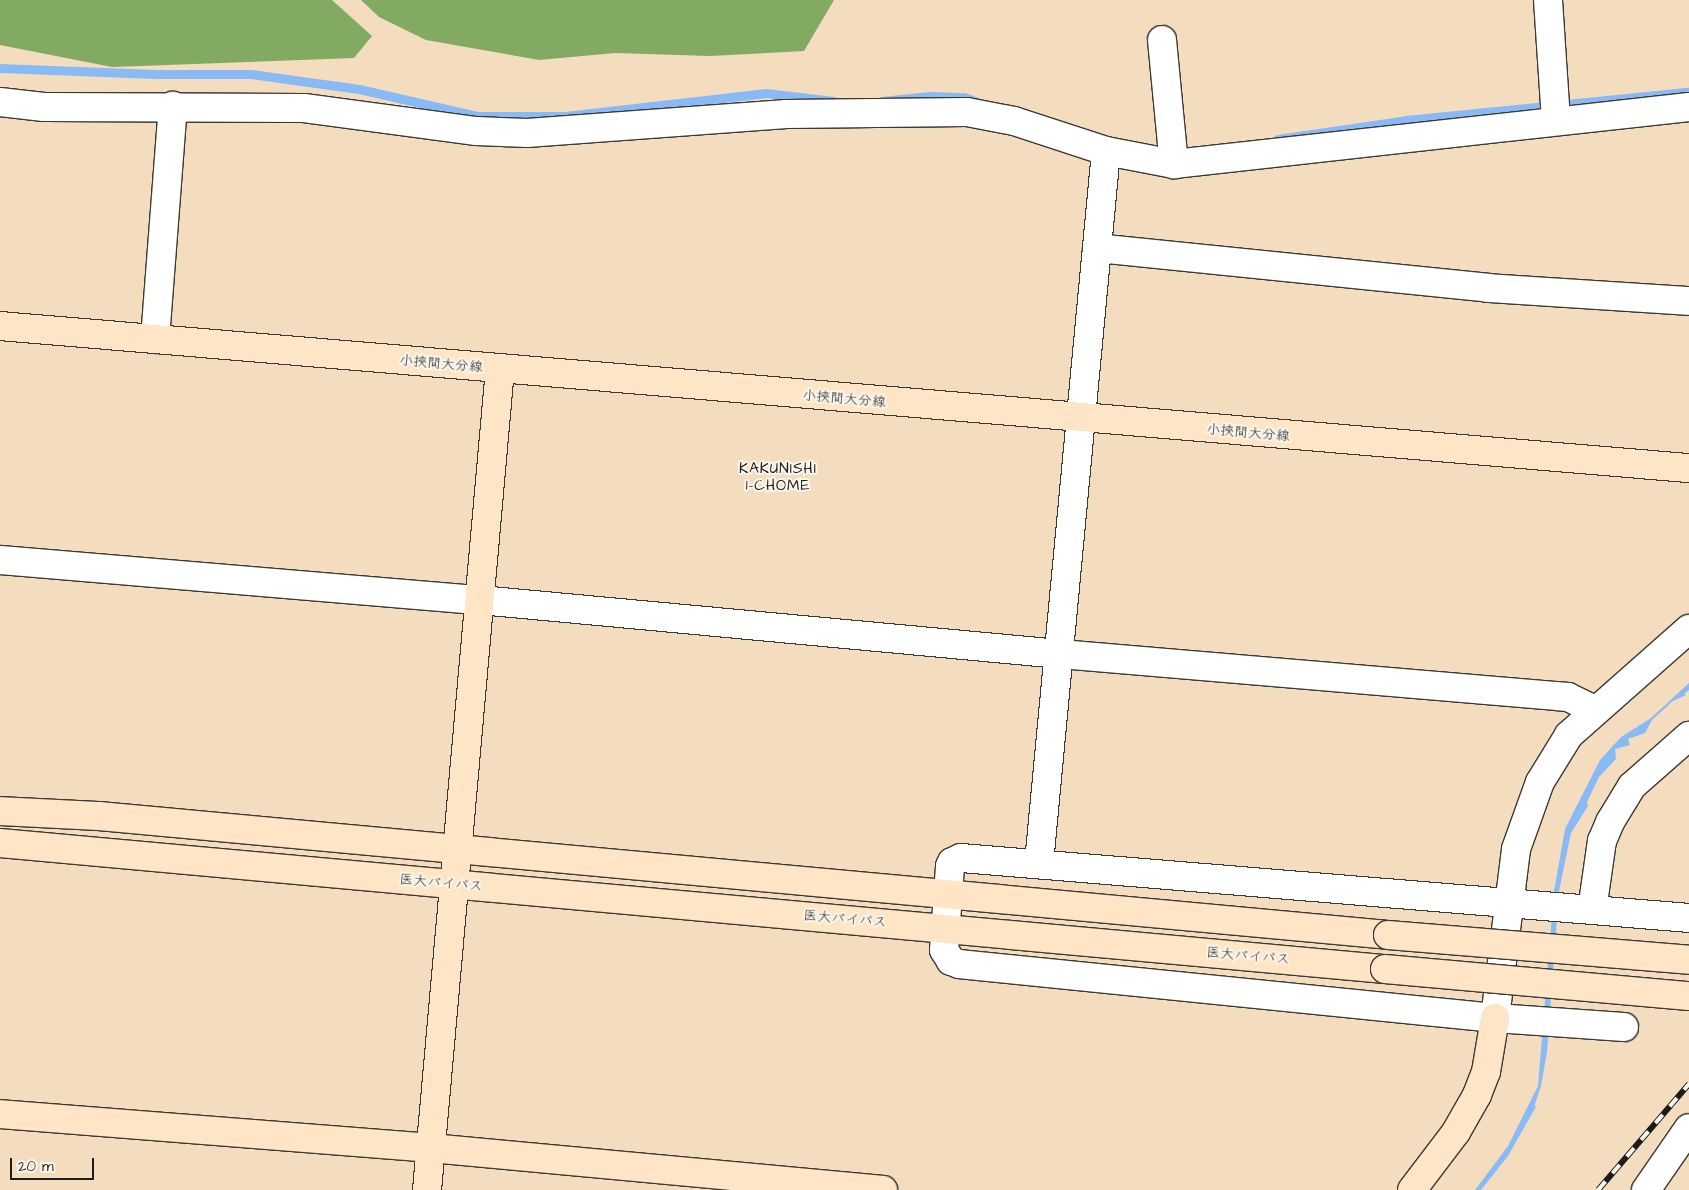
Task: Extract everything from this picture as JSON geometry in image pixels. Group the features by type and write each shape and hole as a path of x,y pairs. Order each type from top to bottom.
{"main road":[{"name":"小挾間大分線","path":"0,326 1081,419 1689,468"},
{"path":"428,1190 500,369"},
{"path":"0,811 99,816 1388,935 1689,960"},
{"name":"医大バイパス","path":"0,843 1689,996"},
{"path":"1412,1190 1456,1132 1477,1095 1486,1072 1496,1018"},
{"path":"0,1114 431,1148 883,1190"}],"street":[{"path":"1548,0 1556,119"},
{"path":"1162,40 1174,164"},
{"path":"0,102 44,107 304,108 476,131 527,133 786,114 967,112 1014,121 1106,151 1174,164 1208,162 1556,119 1689,107"},
{"path":"155,339 174,106"},
{"path":"1040,863 1106,151"},
{"path":"1097,248 1488,288 1689,302"},
{"path":"0,560 480,600 1060,654 1568,697 1594,710"},
{"path":"1496,1018 1508,904 1520,832 1540,782 1569,735 1594,710 1689,628"},
{"path":"1592,910 1602,841 1610,822 1632,786 1689,736"},
{"path":"1624,1027 1496,1018 959,964 946,956 945,928 950,866 955,859 1040,863 1689,918"},
{"path":"1646,1190 1689,1128"}],"green space":[{"path":"0,0 332,0 372,36 354,58 112,67 0,45"},
{"path":"361,0 834,0 804,51 710,56 615,53 539,60 426,40 379,17"}],"water":[{"path":"1689,683 1689,690 1684,694 1686,695 1673,701 1652,720 1645,733 1628,739 1630,745 1615,749 1616,759 1599,777 1587,802 1588,806 1571,833 1559,891 1547,1052 1541,1086 1534,1107 1537,1105 1508,1156 1481,1190 1475,1190 1508,1146 1538,1086 1554,891 1565,829 1600,760 1621,737 1651,718"}],"waterway":[{"path":"0,68 155,74 251,74 359,89 478,116 565,116 766,93 834,101"},
{"path":"1278,139 1406,120 1689,92"},
{"path":"882,101 930,96 964,97 978,102"}],"railway":[{"path":"1598,1190 1689,1084"}],"district":[{"name":"KAKUNISHI 1-CHOME","path":"778,476"}]}
